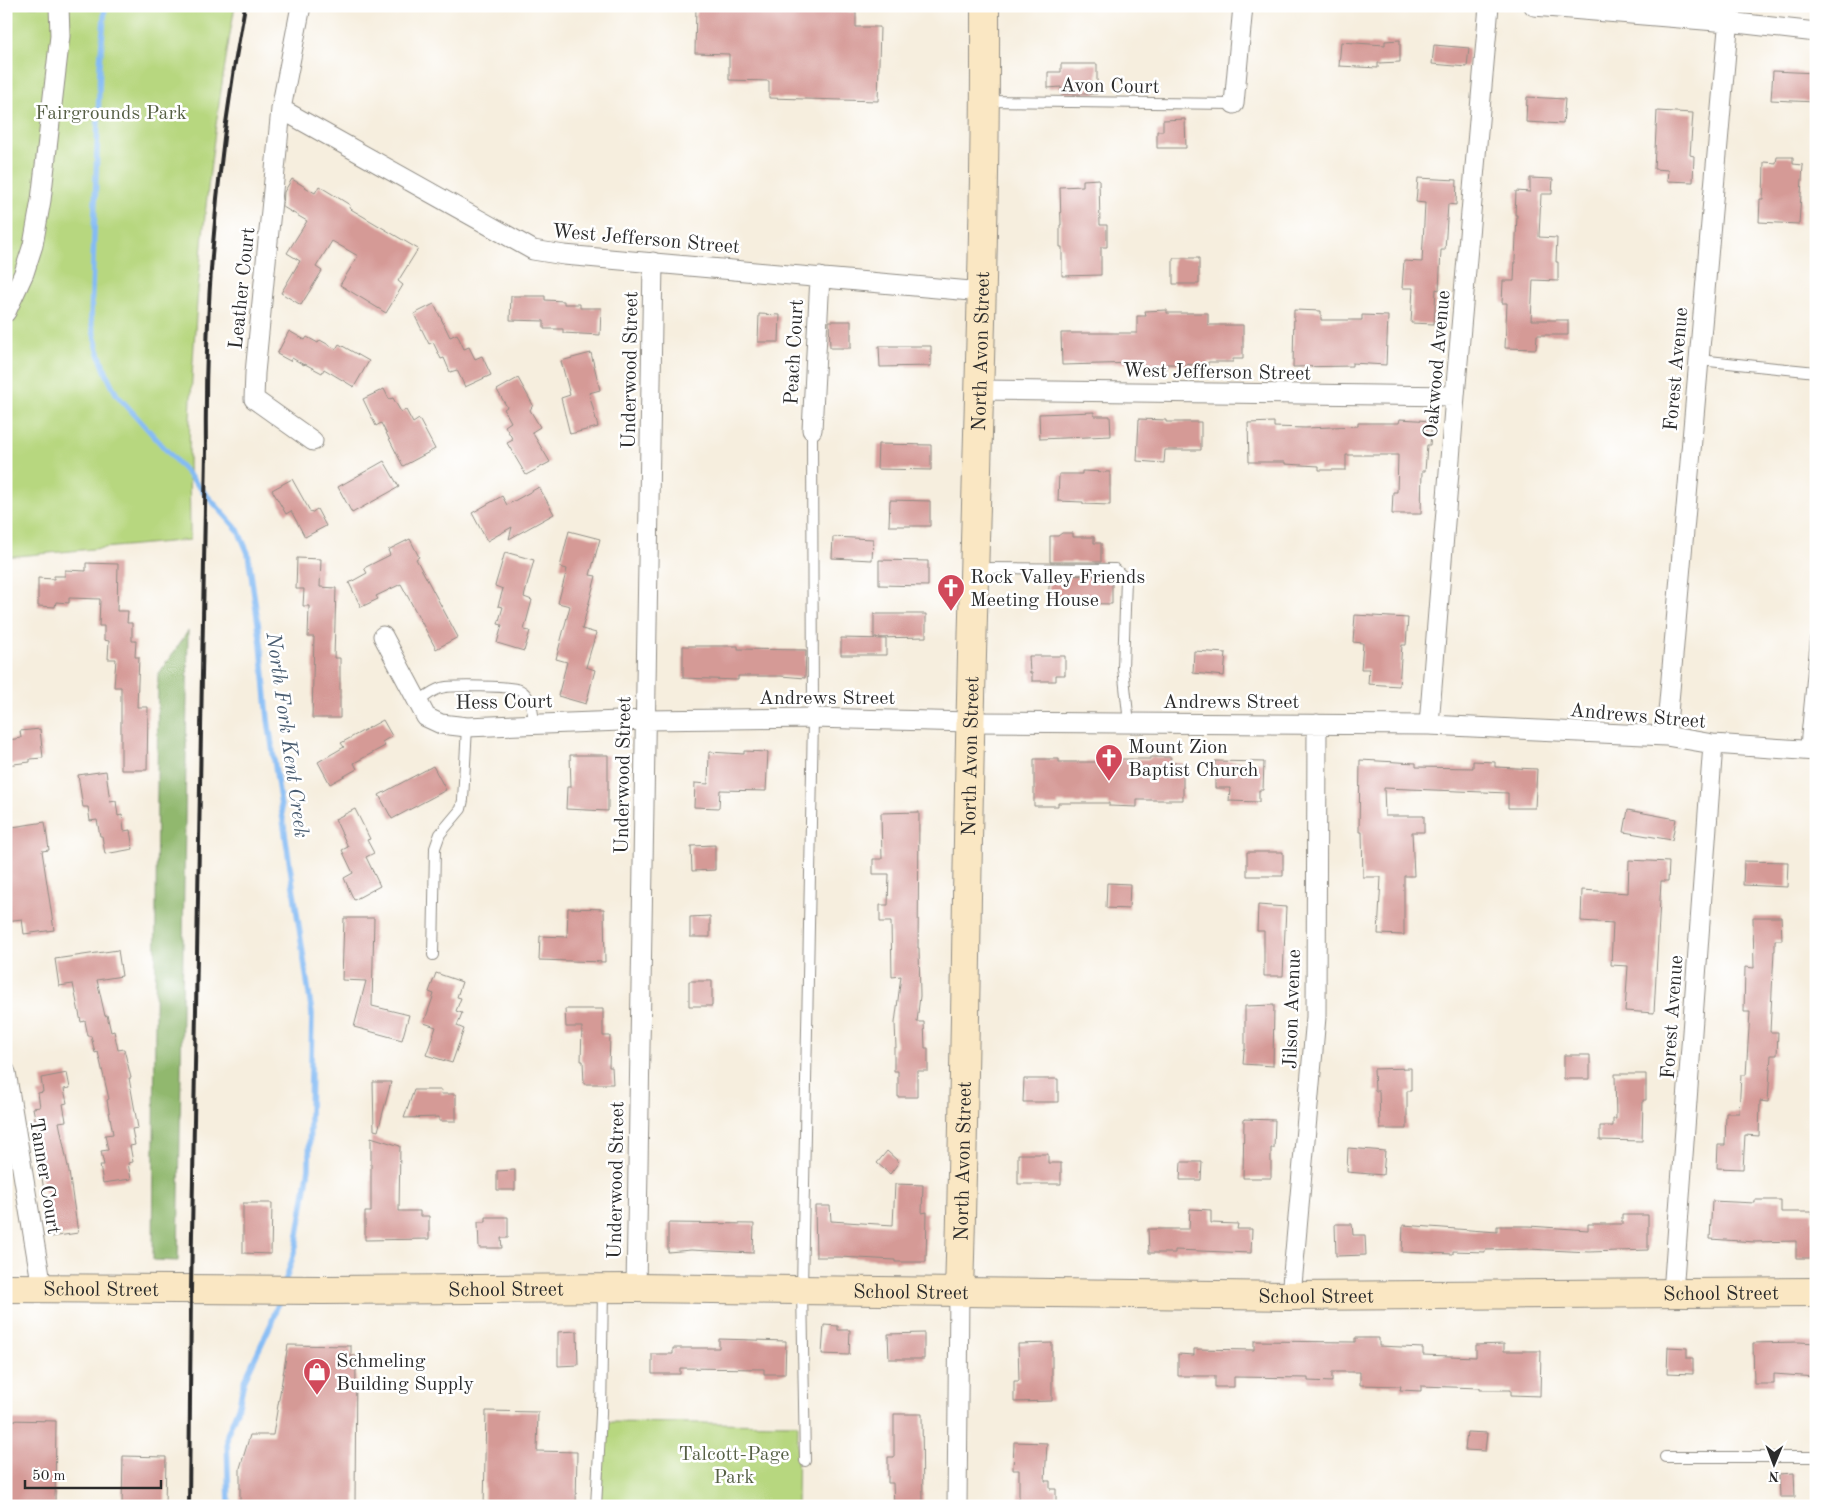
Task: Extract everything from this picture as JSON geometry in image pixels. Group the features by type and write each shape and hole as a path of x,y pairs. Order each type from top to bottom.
{"main road":[{"name":"North Avon Street","path":"959,1292 970,722 986,101 985,6"},
{"name":"School Street","path":"6,1288 252,1290 802,1289 1291,1296 1816,1292"}],"street":[{"path":"6,312 27,266 33,245 41,200 60,36 59,6"},
{"path":"281,109 301,6"},
{"path":"1234,104 1242,6"},
{"name":"Oakwood Avenue","path":"1429,725 1455,396 1490,6"},
{"path":"1534,6 1729,14 1816,32"},
{"name":"Forest Avenue","path":"1666,736 1729,14"},
{"name":"West Jefferson Street","path":"281,109 533,250 564,255 982,292"},
{"name":"Leather Court","path":"281,109 254,399 313,441"},
{"name":"Underwood Street","path":"636,1288 653,262"},
{"name":"Peach Court","path":"812,430 820,277"},
{"name":"West Jefferson Street","path":"979,390 1455,396"},
{"name":"Hess Court","path":"384,636 426,717 440,724 467,727 646,720"},
{"name":"Andrews Street","path":"646,720 814,718 970,722 1429,725 1666,736 1713,744 1810,751"},
{"name":"Jilson Avenue","path":"1291,1296 1316,1017 1317,724"},
{"name":"Forest Avenue","path":"1673,1293 1713,744"},
{"name":"Tanner Court","path":"6,1072 42,1288"},
{"name":"North Avon Street","path":"957,1506 959,1292"}],"lane":[{"name":"Avon Court","path":"986,101 1234,104"},
{"path":"1699,360 1816,372"},
{"path":"805,1461 802,1289 814,718 812,430"},
{"path":"974,568 1115,569 1126,579 1123,668 1128,723"},
{"path":"1810,751 1816,639"},
{"path":"418,702 442,687 506,687 520,690 528,698 533,708 534,724"},
{"path":"433,955 434,848 440,834 461,810 467,727"},
{"path":"596,1506 601,1414 603,1288"},
{"path":"1665,1457 1816,1457"}],"green space":[{"name":"Fairgrounds Park","path":"6,6 235,6 211,160 200,263 189,434 190,540 6,557"},
{"path":"188,631 178,1261 153,1260 158,675"},
{"name":"Talcott-Page Park","path":"603,1422 798,1424 797,1506 600,1506"}],"building":[{"path":"696,6 764,6 764,10 856,12 856,27 880,27 878,101 769,98 769,81 729,80 729,54 695,53"},
{"path":"1400,40 1400,62 1378,63 1378,68 1339,66 1341,42 1385,45 1385,41"},
{"path":"1434,45 1469,48 1467,67 1432,64"},
{"path":"1061,64 1097,64 1097,94 1061,94 1061,87 1048,88 1048,72 1061,72"},
{"path":"1773,71 1816,73 1816,102 1771,100"},
{"path":"1527,97 1565,99 1563,124 1526,122"},
{"path":"1657,111 1693,113 1690,155 1694,156 1693,182 1667,181 1668,170 1654,169"},
{"path":"1185,119 1186,148 1157,148 1157,131 1163,131 1163,120"},
{"path":"1777,157 1793,157 1793,164 1803,165 1799,224 1759,222 1760,199 1763,199 1764,162 1776,163"},
{"path":"1418,178 1457,180 1456,205 1448,204 1445,250 1441,250 1439,290 1436,289 1434,324 1411,323 1413,288 1402,288 1404,261 1422,262 1425,203 1416,202"},
{"path":"1530,178 1553,179 1552,194 1541,194 1539,237 1557,238 1556,262 1558,262 1558,281 1533,280 1531,320 1568,320 1568,335 1537,335 1536,349 1505,348 1507,303 1502,303 1503,281 1514,281 1517,215 1515,215 1516,191 1530,192"},
{"path":"292,179 315,193 319,186 350,205 349,208 418,249 398,281 403,285 386,313 340,285 358,256 332,241 316,267 322,271 301,305 281,293 300,261 287,253 307,221 283,207 284,192"},
{"path":"1099,179 1100,225 1107,225 1107,247 1101,247 1101,275 1062,276 1060,187 1083,186 1083,180"},
{"path":"1173,258 1199,258 1199,284 1173,284"},
{"path":"511,296 545,296 545,300 564,301 564,304 580,304 580,308 601,308 600,335 563,333 563,329 544,329 544,321 510,320"},
{"path":"434,304 450,337 457,334 464,349 469,347 475,359 482,356 491,375 465,387 457,370 450,372 444,358 441,359 433,342 429,344 414,314"},
{"path":"1167,310 1167,313 1208,313 1208,325 1243,325 1243,359 1233,359 1233,362 1208,362 1208,365 1167,364 1167,368 1138,368 1138,363 1062,365 1061,333 1137,333 1137,316 1146,316 1145,311"},
{"path":"1294,310 1321,311 1321,320 1362,320 1362,315 1388,316 1386,365 1352,363 1352,366 1293,367"},
{"path":"759,314 780,315 779,342 758,342"},
{"path":"829,321 851,321 851,348 830,348"},
{"path":"289,331 305,340 307,337 318,343 320,340 336,349 339,344 369,361 354,387 324,369 322,373 292,358 290,361 277,354"},
{"path":"879,346 931,346 931,366 880,367"},
{"path":"591,353 600,390 589,393 598,427 570,434 561,398 570,395 561,361"},
{"path":"518,378 533,405 530,410 540,427 532,432 550,462 526,475 507,443 513,440 505,426 511,422 504,409 507,407 497,390"},
{"path":"384,389 389,399 393,398 401,412 406,410 413,423 419,419 435,449 403,466 381,423 376,426 363,399"},
{"path":"1094,412 1094,416 1110,416 1111,436 1040,439 1039,414"},
{"path":"1139,419 1166,420 1166,422 1201,422 1201,450 1165,450 1164,463 1137,461"},
{"path":"1400,419 1432,421 1430,445 1427,445 1425,471 1422,471 1421,514 1392,514 1393,492 1397,492 1398,455 1346,455 1346,470 1319,470 1319,466 1285,464 1285,462 1249,462 1248,423 1274,422 1274,427 1305,428 1358,426 1358,423 1399,423"},
{"path":"878,444 931,445 931,470 877,469"},
{"path":"384,461 399,487 352,513 338,487"},
{"path":"1082,471 1110,472 1110,505 1058,501 1059,474 1082,474"},
{"path":"292,479 311,513 317,509 326,526 305,537 291,511 286,514 272,490"},
{"path":"539,487 554,514 509,539 512,527 487,541 472,513 502,496 507,505"},
{"path":"890,500 930,501 930,526 889,526"},
{"path":"569,531 600,539 590,575 596,576 582,629 596,633 586,667 595,670 586,704 558,696 567,662 556,659 570,606 558,603 567,569 560,567"},
{"path":"1062,533 1073,533 1073,537 1094,537 1094,543 1101,543 1101,562 1050,562 1050,536 1058,536"},
{"path":"833,537 873,539 872,560 832,558"},
{"path":"410,539 419,557 416,559 458,637 436,649 401,584 376,596 378,599 361,607 349,583 367,573 364,568 390,555 388,550"},
{"path":"505,552 534,560 524,597 532,600 524,630 530,631 524,651 497,643 502,625 498,624 503,607 498,606 503,589 495,586"},
{"path":"297,558 321,559 320,587 336,588 334,658 340,658 340,718 312,718 314,637 308,637 309,606 303,606 304,589 296,589"},
{"path":"879,560 928,561 928,586 879,585"},
{"path":"86,563 118,564 117,611 128,611 127,623 132,623 132,641 136,641 135,657 139,657 137,707 148,707 147,770 121,770 121,687 114,687 116,659 108,659 109,641 104,640 104,626 99,626 100,599 69,598 69,603 56,602 55,607 38,606 38,578 54,579 54,576 65,576 65,570 86,571"},
{"path":"1050,575 1101,576 1101,582 1112,582 1112,604 1066,603 1066,600 1048,600"},
{"path":"874,614 926,614 926,637 874,638"},
{"path":"1355,615 1408,618 1406,645 1402,645 1399,686 1368,684 1369,669 1361,669 1363,643 1353,642"},
{"path":"841,638 886,639 886,655 841,655"},
{"path":"683,646 738,646 738,649 806,650 805,678 738,676 738,680 683,678"},
{"path":"1194,651 1226,653 1224,676 1193,673"},
{"path":"1029,656 1065,656 1065,675 1056,675 1056,681 1032,681"},
{"path":"383,720 392,736 382,742 385,746 354,763 357,769 330,784 318,762 344,747 341,743"},
{"path":"40,729 43,758 30,759 30,762 6,765 6,745 9,745 9,740 21,738 20,731"},
{"path":"744,751 768,752 766,791 720,790 719,808 694,807 695,783 708,784 709,752 744,754"},
{"path":"570,755 608,755 608,811 566,809 567,787 571,787"},
{"name":"Mount Zion Baptist Church","path":"1150,757 1171,757 1170,763 1183,763 1183,800 1137,800 1137,807 1109,806 1109,803 1058,803 1058,806 1034,806 1034,759 1059,759 1059,762 1109,762 1109,759 1150,759"},
{"path":"1360,760 1416,763 1416,767 1473,768 1473,761 1495,762 1495,767 1537,769 1535,808 1508,808 1508,793 1384,788 1385,816 1424,816 1424,832 1412,832 1414,876 1404,876 1404,935 1378,934 1381,877 1363,877 1362,832 1359,832"},
{"path":"1215,761 1264,762 1263,790 1259,790 1259,802 1229,801 1230,788 1215,788"},
{"path":"433,766 446,790 392,819 379,795"},
{"path":"106,771 110,802 116,801 118,816 122,815 124,831 130,830 133,849 105,854 97,820 90,821 88,807 83,807 78,775"},
{"path":"355,809 370,839 367,840 374,853 366,857 380,886 354,900 344,878 353,873 342,850 348,847 335,819"},
{"path":"1628,810 1676,819 1672,840 1624,832"},
{"path":"919,812 918,948 920,996 917,1022 924,1022 925,1048 928,1048 928,1071 917,1071 917,1097 898,1097 898,1071 894,1071 894,1048 896,1048 895,1023 901,976 892,977 891,922 880,922 880,905 888,905 889,874 873,874 873,859 882,859 881,813"},
{"path":"45,822 49,850 42,851 54,930 24,934 22,919 6,921 6,828"},
{"path":"715,845 715,870 692,871 691,846"},
{"path":"1247,852 1283,852 1283,876 1247,876"},
{"path":"1629,860 1669,862 1668,881 1661,881 1654,1013 1625,1011 1628,966 1611,965 1613,923 1581,921 1582,890 1628,893"},
{"path":"1744,861 1788,862 1787,887 1743,885"},
{"path":"1107,883 1130,884 1129,909 1106,908"},
{"path":"1258,905 1286,907 1283,976 1264,976 1264,931 1257,931"},
{"path":"568,908 604,909 605,962 539,960 540,936 567,937"},
{"path":"710,916 710,937 690,937 690,917"},
{"path":"1753,917 1781,917 1782,940 1775,940 1770,1032 1778,1032 1777,1055 1771,1055 1768,1102 1760,1101 1759,1136 1745,1135 1743,1169 1717,1168 1718,1145 1725,1145 1726,1113 1739,1113 1741,1075 1746,1075 1750,1012 1744,1012 1745,967 1754,968"},
{"path":"344,918 374,918 372,1006 409,1015 402,1040 354,1027 366,981 342,980"},
{"path":"118,950 122,976 97,980 105,1016 107,1015 111,1032 114,1031 118,1050 124,1049 131,1078 129,1078 138,1128 132,1129 135,1145 130,1146 133,1162 128,1163 131,1179 103,1183 100,1165 104,1165 101,1151 108,1150 105,1135 113,1134 107,1100 109,1099 98,1052 95,1053 91,1036 88,1036 85,1021 81,1022 73,984 59,986 55,959"},
{"path":"436,973 462,982 457,997 461,998 456,1011 462,1013 457,1026 464,1029 452,1063 426,1055 436,1027 424,1023 434,994 429,992"},
{"path":"689,981 712,981 712,1006 689,1006"},
{"path":"1274,1005 1273,1066 1243,1064 1245,1050 1245,1006"},
{"path":"565,1009 603,1009 603,1036 610,1036 609,1067 612,1067 613,1084 584,1084 583,1061 581,1061 582,1027 566,1027"},
{"path":"1564,1055 1590,1055 1590,1079 1564,1079"},
{"path":"1411,1068 1411,1091 1407,1091 1407,1129 1380,1129 1379,1091 1375,1091 1374,1069"},
{"path":"67,1073 70,1088 64,1089 67,1103 63,1104 66,1121 59,1122 78,1233 51,1237 39,1158 37,1158 31,1124 36,1123 33,1108 40,1107 38,1093 43,1092 41,1078"},
{"path":"1615,1074 1646,1074 1646,1100 1643,1100 1642,1141 1600,1140 1600,1126 1613,1126 1613,1119 1616,1119"},
{"path":"1024,1079 1058,1079 1058,1102 1023,1102"},
{"path":"373,1082 391,1082 378,1131 374,1130"},
{"path":"414,1090 442,1090 441,1094 456,1094 456,1121 439,1121 439,1117 404,1118"},
{"path":"1244,1119 1275,1120 1274,1148 1271,1148 1271,1178 1243,1178"},
{"path":"371,1137 400,1146 399,1211 420,1211 420,1216 429,1216 429,1239 365,1240 365,1212 371,1212"},
{"path":"1348,1148 1385,1151 1383,1175 1347,1172"},
{"path":"887,1151 899,1162 890,1174 877,1163"},
{"path":"1018,1154 1048,1154 1048,1163 1061,1163 1061,1184 1018,1184"},
{"path":"1181,1162 1202,1162 1201,1180 1180,1180"},
{"path":"515,1170 515,1190 497,1190 497,1171"},
{"path":"895,1184 923,1185 922,1213 927,1212 926,1262 816,1257 815,1206 830,1206 831,1221 893,1225"},
{"path":"1755,1200 1781,1200 1781,1212 1812,1212 1812,1220 1816,1220 1816,1258 1796,1258 1796,1241 1755,1242 1710,1239 1712,1201 1755,1203"},
{"path":"243,1203 272,1203 271,1254 243,1253"},
{"path":"1190,1209 1211,1210 1211,1223 1238,1224 1237,1229 1252,1229 1251,1253 1175,1250 1175,1253 1149,1253 1148,1229 1189,1229"},
{"path":"1622,1215 1648,1215 1648,1250 1589,1252 1529,1249 1485,1250 1485,1252 1453,1251 1453,1254 1402,1252 1403,1225 1497,1232 1497,1226 1588,1230 1588,1224 1622,1224"},
{"path":"486,1217 508,1217 508,1238 501,1238 502,1248 479,1248 478,1222 486,1222"},
{"path":"668,1223 754,1224 753,1253 691,1250 668,1252"},
{"path":"1335,1224 1352,1224 1353,1235 1365,1235 1366,1255 1336,1256"},
{"path":"824,1325 838,1326 838,1330 850,1330 849,1355 822,1354"},
{"path":"577,1331 578,1365 558,1366 558,1332"},
{"path":"924,1333 924,1359 889,1359 888,1334"},
{"path":"1355,1338 1379,1338 1379,1346 1423,1348 1423,1355 1476,1357 1476,1345 1504,1344 1504,1351 1541,1351 1540,1396 1511,1395 1511,1390 1480,1390 1480,1388 1421,1386 1421,1391 1400,1390 1401,1386 1360,1385 1360,1372 1332,1372 1332,1382 1308,1381 1308,1378 1234,1377 1234,1387 1215,1387 1215,1376 1178,1376 1178,1354 1194,1355 1194,1349 1254,1350 1254,1341 1355,1342"},
{"path":"719,1339 786,1341 785,1374 764,1374 764,1369 680,1368 680,1374 652,1374 652,1354 673,1354 673,1348 719,1348"},
{"path":"1052,1343 1052,1401 1014,1402 1014,1381 1019,1381 1018,1344"},
{"path":"1753,1343 1816,1343 1816,1377 1774,1374 1774,1384 1754,1384"},
{"name":"Schmeling Building Supply","path":"288,1345 351,1346 351,1356 356,1356 355,1505 240,1506 240,1468 250,1435 273,1435"},
{"path":"1668,1347 1687,1348 1687,1358 1693,1358 1693,1374 1667,1373"},
{"path":"486,1411 538,1412 537,1451 577,1452 576,1506 484,1506"},
{"path":"894,1414 922,1414 923,1506 894,1506 893,1483 888,1483 888,1457 894,1457"},
{"path":"6,1420 56,1421 55,1506 6,1506"},
{"path":"1467,1432 1487,1433 1485,1451 1465,1450"},
{"path":"1014,1442 1047,1443 1045,1481 1050,1481 1050,1489 1056,1489 1056,1506 1019,1506 1019,1470 1013,1470"},
{"path":"123,1456 166,1457 165,1506 122,1506"},
{"path":"1794,1473 1795,1497 1780,1497 1779,1474"}],"waterway":[{"name":"North Fork Kent Creek","path":"105,6 100,65 91,318 95,338 104,368 117,395 238,530 248,553 261,644 268,719 312,1014 309,1168 296,1247 285,1282"},
{"name":"North Fork Kent Creek","path":"229,1506 227,1435 239,1405 244,1381 271,1324 280,1298"}],"railway":[{"path":"189,1506 207,339 214,228 220,172 235,61 245,6"}],"place":[{"name":"Rock Valley Friends Meeting House","path":"951,612"},
{"name":"Mount Zion Baptist Church","path":"1109,782"},
{"name":"Schmeling Building Supply","path":"317,1396"}]}
